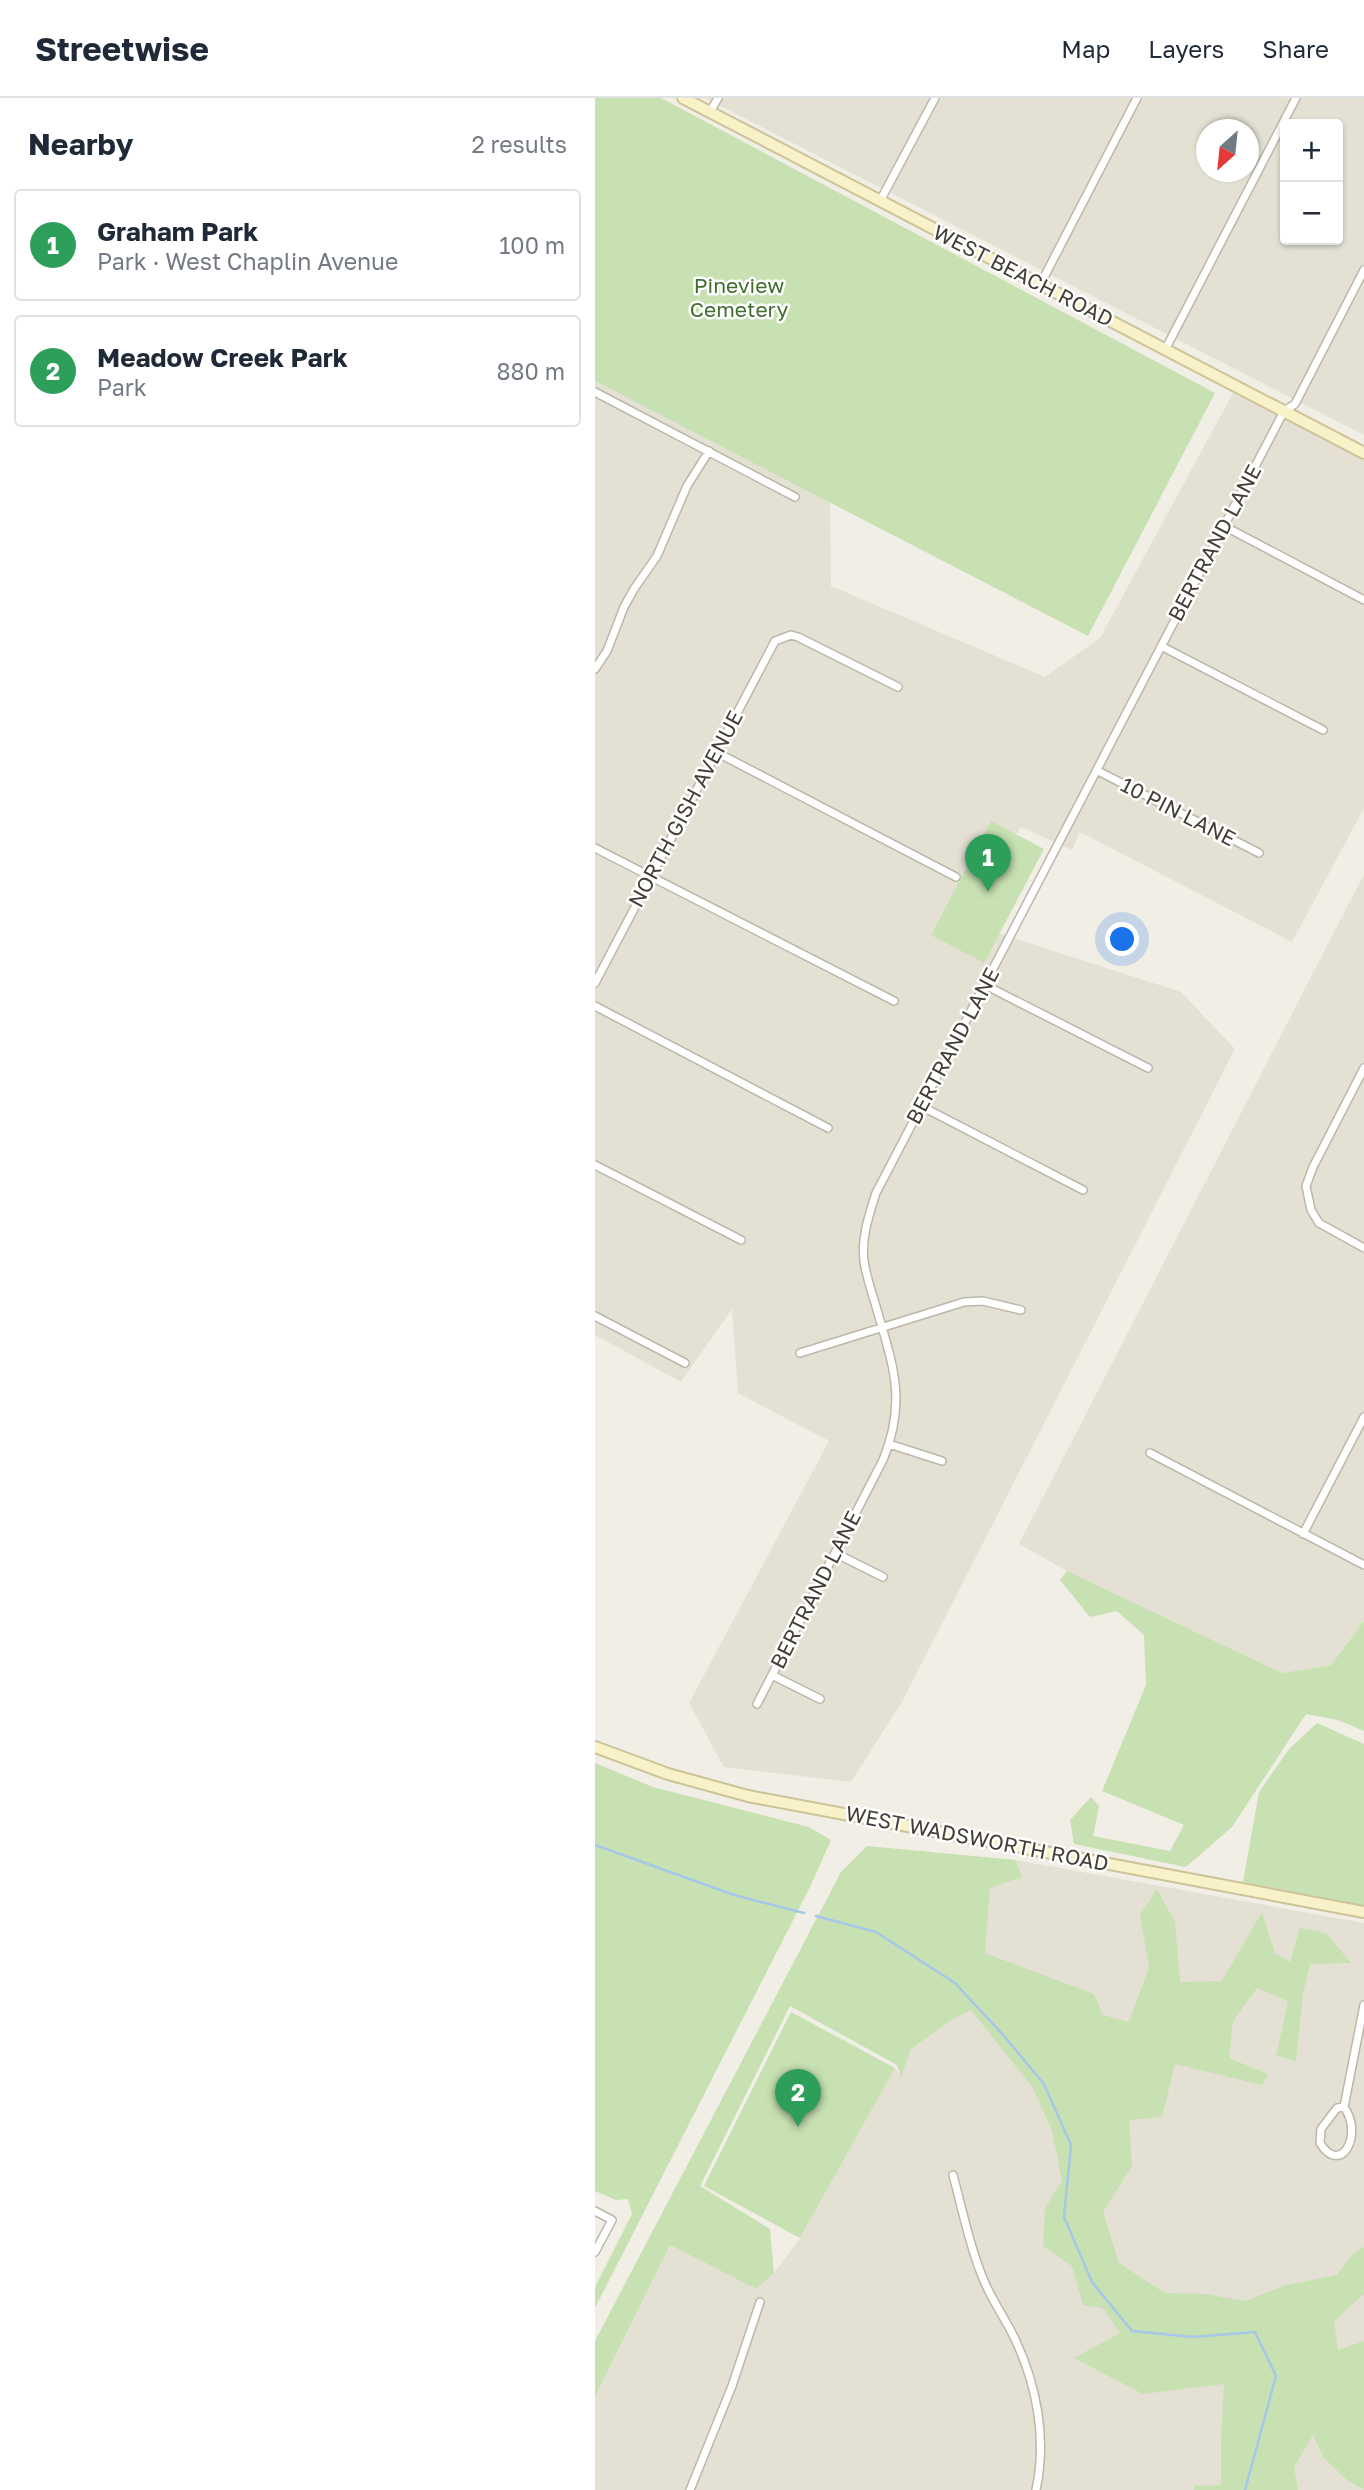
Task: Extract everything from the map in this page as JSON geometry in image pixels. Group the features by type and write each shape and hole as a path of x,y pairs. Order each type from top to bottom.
{"main road":[{"name":"WEST BEACH ROAD","path":"683,98 1364,453"},
{"name":"WEST WADSWORTH ROAD","path":"595,1747 668,1774 748,1796 1364,1912"}],"street":[{"path":"710,113 718,98"},
{"path":"880,201 935,98"},
{"path":"1040,285 1137,98"},
{"path":"1165,349 1296,98"},
{"name":"BERTRAND LANE","path":"757,1704 890,1444 897,1406 891,1356 864,1261 867,1222 876,1193 1284,411 1294,404 1364,270"},
{"path":"595,393 795,497"},
{"path":"595,669 607,651 624,607 657,556 687,486 709,451"},
{"path":"1224,526 1364,600"},
{"name":"NORTH GISH AVENUE","path":"595,983 775,642 791,635 798,637 898,687"},
{"path":"1161,646 1323,730"},
{"path":"716,751 956,877"},
{"name":"10 PIN LANE","path":"1098,771 1259,853"},
{"path":"595,848 894,1001"},
{"path":"985,985 1148,1068"},
{"path":"595,1006 828,1128"},
{"path":"1364,1068 1306,1186 1309,1203 1319,1223 1364,1248"},
{"path":"921,1107 1083,1190"},
{"path":"595,1165 741,1240"},
{"path":"800,1353 964,1302 983,1301 1021,1310"},
{"path":"595,1316 685,1363"},
{"path":"1303,1534 1364,1417"},
{"path":"890,1444 942,1461"},
{"path":"1150,1453 1364,1565"},
{"path":"835,1553 883,1577"},
{"path":"772,1675 820,1699"},
{"path":"1344,2107 1364,2005"},
{"path":"1344,2107 1355,2121 1359,2136 1356,2143 1339,2156 1330,2154 1320,2143 1321,2129 1337,2108 1344,2107"},
{"path":"953,2175 984,2281 1014,2336 1035,2392 1041,2448 1036,2490"},
{"path":"595,2211 612,2220 595,2252"},
{"path":"690,2490 732,2386 760,2302"}],"shaded area":[{"path":"705,98 1364,98 1364,435"},
{"path":"595,381 830,502 831,586 1045,677 1100,638 1233,393 1364,460 1364,808 1292,942 1080,832 1072,850 1021,827 958,920 1181,992 1235,1049 903,1700 851,1782 724,1767 689,1703 829,1441 738,1393 732,1309 681,1382 595,1335"},
{"path":"1364,874 1364,1621 1331,1665 1282,1673 1067,1571 1019,1544"},
{"path":"1016,1860 1364,1923 1364,2490 595,2490 595,2397 670,2245 756,2289 774,2273 800,2238 895,2068 901,2076 911,2049 953,2019 985,1953 990,1887 1022,1877"}],"green space":[{"name":"Pineview Cemetery","path":"595,98 661,98 1215,393 1088,636 595,381"},
{"path":"991,821 1044,849 984,963 931,935"},
{"path":"1067,1571 1282,1673 1331,1665 1364,1621 1364,1731 1338,1720 1306,1714 1232,1827 1186,1867 1074,1844 1070,1820 1091,1797 1099,1806 1093,1836 1170,1851 1184,1825 1102,1791 1146,1685 1144,1635 1117,1611 1090,1617 1060,1580"},
{"path":"1317,1723 1364,1744 1364,1906 1243,1882 1259,1792 1289,1749"},
{"path":"595,1763 653,1787 809,1827 831,1840 810,1887 595,2308 595,2287 632,2214 628,2199 616,2200 595,2191"},
{"path":"867,1846 1016,1860 1022,1877 990,1888 985,1953 1094,1994 1103,2015 1129,2022 1149,1967 1140,1915 1157,1889 1175,1922 1180,1982 1222,1981 1262,1912 1275,1953 1290,1962 1300,1928 1326,1933 1351,1963 1310,1964 1303,1994 1296,2061 1276,2056 1288,2001 1257,1988 1233,2021 1229,2058 1268,2074 1262,2085 1175,2064 1162,2117 1129,2120 1132,2166 1103,2212 1119,2263 1165,2293 1206,2294 1245,2301 1286,2285 1337,2275 1353,2254 1364,2247 1364,2294 1334,2321 1338,2350 1364,2341 1364,2490 1347,2480 1324,2458 1313,2435 1294,2467 1298,2490 1194,2490 1194,2486 1221,2485 1224,2384 1143,2394 1074,2358 1120,2333 1103,2308 1083,2305 1072,2266 1043,2246 1045,2208 1062,2181 1052,2130 1032,2087 971,2010 953,2019 911,2049 901,2077 897,2065 790,2006 700,2186 770,2229 774,2273 756,2289 670,2245 595,2397 595,2341 841,1872"},
{"path":"791,2012 895,2068 800,2238 704,2186"}],"waterway":[{"path":"595,1845 734,1895 804,1913"},
{"path":"816,1916 876,1932 955,1983 1044,2084 1071,2145 1064,2217 1092,2282 1132,2331 1193,2337 1255,2332 1276,2376 1245,2490"}],"place":[{"name":"Graham Park","path":"988,892"},
{"name":"Meadow Creek Park","path":"798,2127"}]}
